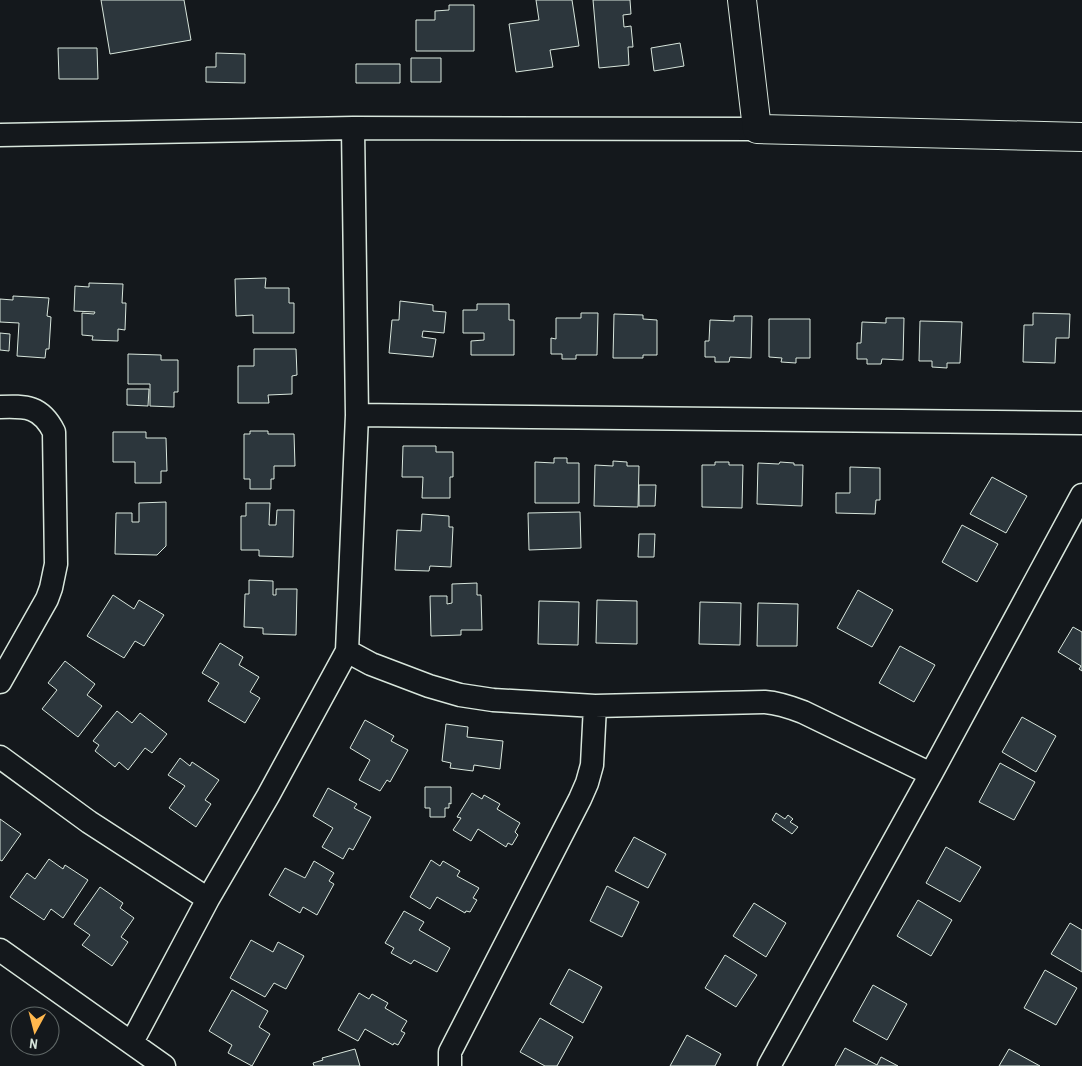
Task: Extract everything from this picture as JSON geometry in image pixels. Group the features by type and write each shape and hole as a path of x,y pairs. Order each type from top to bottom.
{"street":[{"path":"742,0 756,129"},
{"path":"132,1042 208,899 268,796 347,651 357,414 353,128"},
{"path":"0,135 353,128 756,129 1082,138"},
{"path":"0,407 29,408 39,412 49,422 54,432 56,564 47,599 0,682"},
{"path":"357,414 1082,423"},
{"path":"769,1066 932,774 1082,495"},
{"path":"347,651 371,664 429,686 493,700 595,706 777,703 803,712 932,774"},
{"path":"450,1066 450,1052 587,783 592,765 595,706"},
{"path":"0,757 89,822 208,899"},
{"path":"0,950 164,1066"}],"building":[{"path":"101,0 184,0 191,40 110,54"},
{"path":"536,0 572,0 579,46 550,50 553,67 516,72 509,24 539,20"},
{"path":"593,0 630,0 631,14 623,15 624,27 631,26 633,47 628,47 629,65 599,68"},
{"path":"449,5 474,5 474,51 416,51 416,20 435,20 435,11 449,10"},
{"path":"680,43 684,66 654,71 651,48"},
{"path":"58,48 97,48 98,79 59,79"},
{"path":"216,53 245,54 245,83 206,82 206,67 216,67"},
{"path":"411,58 441,58 441,82 411,82"},
{"path":"356,64 400,64 400,83 356,83"},
{"path":"266,278 265,288 289,288 289,303 294,303 294,333 253,333 253,315 236,316 235,279"},
{"path":"89,283 123,284 122,303 126,303 125,330 118,329 118,341 92,340 93,336 82,335 82,313 94,314 95,312 74,311 75,286 89,287"},
{"path":"13,296 49,298 47,316 51,317 49,349 46,349 45,358 17,356 19,323 0,322 0,299 13,300"},
{"path":"400,301 433,305 433,311 446,312 444,333 423,331 422,337 436,339 433,357 389,353 392,320 399,320"},
{"path":"477,304 509,304 509,320 514,320 514,355 471,355 471,341 484,340 484,333 463,333 463,310 477,310"},
{"path":"581,313 598,313 597,355 576,355 576,359 562,359 562,354 551,354 551,338 556,339 556,318 581,318"},
{"path":"1033,313 1070,314 1069,338 1056,338 1055,363 1023,362 1024,325 1033,325"},
{"path":"614,314 643,315 643,319 657,320 657,355 643,355 643,358 613,358"},
{"path":"734,316 752,316 751,358 730,357 729,362 715,362 715,357 705,357 705,341 709,341 710,320 734,321"},
{"path":"886,318 904,318 903,360 882,359 881,364 867,364 867,359 857,359 857,343 861,343 862,322 886,323"},
{"path":"769,319 810,319 810,358 796,358 796,363 781,362 782,358 769,357"},
{"path":"920,321 962,322 960,363 947,363 947,368 932,367 932,361 919,361"},
{"path":"0,333 10,334 9,351 0,350"},
{"path":"254,349 296,349 297,375 292,376 292,394 268,395 269,403 238,403 238,366 254,366"},
{"path":"128,354 161,355 161,360 178,360 178,392 174,392 174,407 150,406 150,384 128,384"},
{"path":"127,389 149,389 148,406 127,405"},
{"path":"250,431 268,431 268,434 294,434 295,466 274,466 274,479 271,479 271,489 250,489 250,479 244,479 244,434 250,434"},
{"path":"113,432 146,432 146,438 166,438 167,471 161,471 161,483 135,483 135,462 113,462"},
{"path":"403,446 436,446 436,452 453,452 453,477 450,477 450,498 422,498 423,477 402,477"},
{"path":"554,458 567,458 567,463 579,463 579,503 535,503 535,462 554,463"},
{"path":"613,461 627,462 627,466 639,466 638,507 594,506 595,465 613,466"},
{"path":"715,462 743,465 742,508 702,507 702,465 715,465"},
{"path":"780,462 803,465 802,506 757,504 758,463 779,464"},
{"path":"850,467 880,468 880,500 876,500 875,514 836,513 836,493 850,493"},
{"path":"992,477 1027,496 1006,533 970,514"},
{"path":"639,485 656,485 655,506 639,506"},
{"path":"166,502 166,546 157,555 115,554 116,513 132,513 132,522 139,522 139,503"},
{"path":"246,503 270,503 269,525 276,525 277,510 294,510 293,557 259,556 259,550 241,550 241,516 246,516"},
{"path":"580,512 581,548 529,550 528,513"},
{"path":"422,514 449,516 449,527 453,527 451,567 430,566 429,571 395,570 397,530 421,531"},
{"path":"962,525 998,544 977,582 942,562"},
{"path":"639,534 655,534 654,557 638,557"},
{"path":"249,580 273,581 273,595 276,595 276,589 297,589 296,635 263,634 263,628 244,627 245,594 249,594"},
{"path":"477,583 477,595 481,595 482,630 461,630 461,635 431,636 430,596 447,596 447,604 452,603 452,584"},
{"path":"858,590 893,610 872,647 837,628"},
{"path":"113,595 134,609 139,600 164,615 144,646 135,641 124,658 87,636"},
{"path":"597,600 637,601 637,644 596,643"},
{"path":"539,601 579,602 578,645 538,644"},
{"path":"700,602 741,603 740,645 699,644"},
{"path":"758,603 798,604 797,646 757,646"},
{"path":"1073,627 1082,632 1082,671 1079,669 1081,666 1058,652"},
{"path":"220,643 243,657 239,665 259,677 250,692 260,698 245,723 208,701 219,683 202,673"},
{"path":"900,646 935,665 914,702 879,683"},
{"path":"65,661 95,684 87,695 102,706 78,737 42,709 57,690 48,683"},
{"path":"117,711 132,723 140,713 167,734 152,753 145,748 128,770 119,762 115,767 95,751 99,745 93,741"},
{"path":"1022,717 1056,736 1036,772 1002,752"},
{"path":"365,720 394,736 391,741 408,750 390,782 387,780 380,791 359,780 370,760 350,748"},
{"path":"446,724 468,727 467,737 503,741 500,769 474,765 473,771 450,768 451,763 442,761"},
{"path":"180,758 190,766 192,762 219,780 205,800 211,804 196,827 169,808 185,786 168,775"},
{"path":"1000,763 1035,782 1014,820 979,802"},
{"path":"425,787 451,787 451,804 449,803 449,808 445,808 445,817 430,817 430,808 425,808"},
{"path":"328,788 357,804 354,808 371,817 353,850 349,848 343,859 322,847 333,828 313,816"},
{"path":"472,793 482,799 484,795 500,804 497,809 520,823 515,832 518,835 512,845 508,843 506,847 478,829 471,841 453,830 461,818 457,817"},
{"path":"776,813 785,819 788,815 793,819 790,822 798,827 792,834 772,820"},
{"path":"0,819 21,834 2,861 0,860"},
{"path":"634,837 666,854 648,888 615,871"},
{"path":"946,847 981,867 960,902 926,883"},
{"path":"49,859 63,869 65,865 88,880 63,918 51,909 44,920 10,897 27,873 35,879"},
{"path":"431,860 440,866 443,861 460,871 457,876 479,888 473,898 477,900 470,912 466,911 465,913 437,897 430,909 410,897"},
{"path":"314,861 334,873 329,881 334,884 317,915 303,907 300,913 269,895 285,868 305,878"},
{"path":"607,886 639,902 622,937 590,921"},
{"path":"100,887 123,903 120,908 134,918 121,937 128,942 112,966 82,945 90,935 74,924"},
{"path":"918,900 952,920 931,956 897,936"},
{"path":"754,903 786,923 766,957 733,936"},
{"path":"404,911 424,922 419,930 450,948 437,972 414,960 411,964 391,953 394,948 385,943"},
{"path":"1070,923 1082,930 1082,972 1051,954"},
{"path":"251,940 273,952 278,942 304,956 286,989 274,983 265,997 230,978"},
{"path":"725,955 757,975 736,1007 705,988"},
{"path":"569,969 602,987 583,1023 550,1004"},
{"path":"1045,970 1077,988 1056,1025 1024,1008"},
{"path":"873,985 907,1004 887,1040 853,1021"},
{"path":"232,990 268,1011 259,1027 270,1034 252,1066 228,1053 232,1045 209,1031"},
{"path":"359,993 369,999 372,994 388,1003 385,1008 407,1021 401,1031 405,1033 398,1045 394,1043 393,1045 365,1029 358,1041 338,1030"},
{"path":"540,1018 573,1037 557,1066 545,1066 520,1052"},
{"path":"687,1035 721,1054 715,1066 670,1066"},
{"path":"845,1048 877,1065 881,1057 898,1066 835,1066"},
{"path":"355,1049 360,1066 314,1066 313,1063 323,1060 322,1058"},
{"path":"1009,1049 1040,1066 999,1066"}]}
